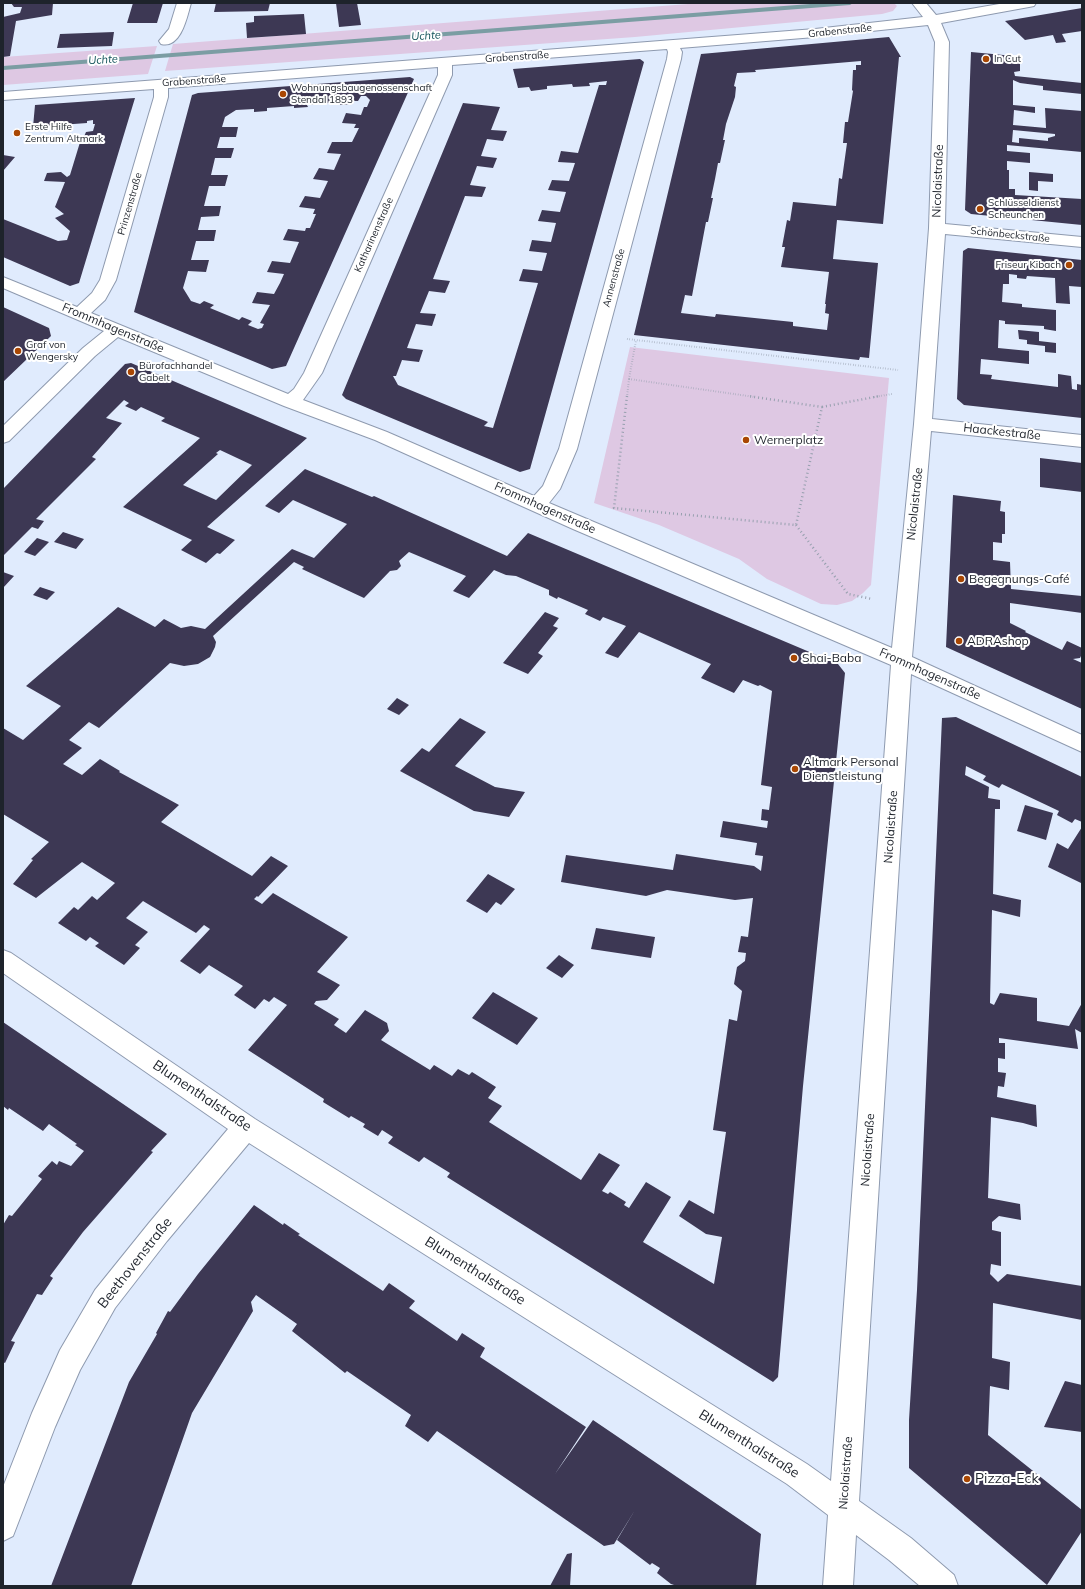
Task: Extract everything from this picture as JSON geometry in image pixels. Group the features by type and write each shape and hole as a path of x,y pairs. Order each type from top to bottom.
{"street":[{"path":"166,41 176,30 184,3"},
{"name":"Grabenstraße","path":"3,96 445,63 829,32 925,10 1029,3"},
{"name":"Nicolaistraße","path":"838,1586 905,605 923,424 937,228 942,42 940,33 925,10"},
{"name":"Annenstraße","path":"537,504 551,489 568,449 674,59 675,52 672,45"},
{"name":"Katharinenstraße","path":"290,402 300,393 313,373 445,75 445,63"},
{"name":"Prinzenstraße","path":"79,314 99,296 108,280 161,97 161,84"},
{"name":"Schönbeckstraße","path":"937,228 1082,242"},
{"name":"Frommhagenstraße","path":"3,282 290,402 381,436 902,660 1082,744"},
{"path":"3,437 88,352 116,330"},
{"name":"Haackestraße","path":"923,424 1082,441"},
{"name":"Blumenthalstraße","path":"3,960 246,1127 797,1474 900,1549 943,1586"},
{"name":"Beethovenstraße","path":"3,1526 42,1423 70,1360 105,1298 246,1127"}],"path":[{"path":"598,337 927,373"},
{"path":"636,340 629,379 614,508 796,525 848,594 872,600"},
{"path":"629,379 822,407 892,394"},
{"path":"796,525 822,407"}],"shaded area":[{"path":"701,3 894,3 897,6 893,11 882,14 635,37 165,71 173,44"},
{"path":"157,46 148,74 3,85 3,57"},
{"name":"Wernerplatz","path":"630,347 889,378 871,585 863,593 852,601 837,605 821,604 767,579 739,559 659,525 594,503"}],"building":[{"path":"11,3 53,3 52,15 16,21 10,56 3,57 3,17 20,13 22,7 14,7"},
{"path":"133,3 163,3 157,23 127,23"},
{"path":"216,3 270,3 268,11 214,12"},
{"path":"336,3 357,3 361,25 339,27"},
{"path":"1082,8 1082,31 1062,34 1066,42 1056,43 1053,35 1025,40 1005,21"},
{"path":"304,14 306,34 247,38 246,23 254,22 254,16"},
{"path":"114,32 112,46 57,48 60,34"},
{"path":"889,37 901,57 899,57 883,224 837,220 833,259 878,263 869,358 860,357 859,360 634,335 701,54","holes":["861,61 861,65 856,65 856,70 853,70 853,91 848,122 845,122 843,143 847,143 842,179 839,178 836,206 793,202 790,221 787,220 782,247 785,247 781,267 829,272 825,304 825,313 829,314 827,330 793,326 793,322 716,314 715,317 681,313 685,295 692,296 706,222 708,222 713,198 711,198 718,163 720,163 725,140 723,140 726,124 735,97 736,87 734,86 737,73 756,72 755,70"]},
{"path":"971,52 1014,56 1014,60 1020,62 1020,71 1014,72 1015,76 1082,83 1082,94 1043,90 1043,86 1020,83 1013,80 1013,105 1035,107 1035,113 1014,110 1013,125 1046,128 1045,108 1082,111 1082,152 1007,145 1007,151 1030,153 1030,163 1007,161 1007,170 1009,170 1009,189 1015,189 1015,195 1082,199 1082,225 971,214 965,210","holes":["1013,130 1055,134 1055,136 1048,138 1048,141 1019,138 1019,143 1012,142"]},
{"path":"640,59 644,62 530,469 520,472 346,399 342,395 463,103 500,107 491,130 507,131 503,141 487,139 481,156 497,158 493,168 477,166 470,185 486,187 482,197 465,196 433,279 450,281 445,293 429,291 420,313 436,314 432,326 416,324 407,348 423,350 419,362 402,360 396,376 393,376 398,385 488,422 484,426 493,428 538,283 519,281 523,269 542,271 547,253 529,251 532,240 551,242 556,223 538,221 542,210 560,212 566,192 548,190 552,180 569,181 575,163 558,162 561,151 578,153 599,85 606,85 607,81 589,83 590,86 573,87 572,84 547,86 547,89 531,91 529,87 518,88 513,69"},
{"path":"410,77 414,79 286,366 272,369 134,312 192,95 198,93","holes":["361,96 366,96 370,100 367,107 364,107 361,115 346,113 342,123 356,124 354,128 359,128 352,142 332,142 327,153 341,154 334,170 319,168 313,179 328,181 320,198 305,196 299,207 315,209 313,214 316,214 310,228 306,228 305,231 288,229 283,240 299,242 290,263 272,261 267,272 284,274 274,294 257,292 252,303 270,305 260,323 264,324 262,328 258,329 248,325 252,321 242,317 239,320 210,308 214,305 204,301 200,304 191,301 183,288 188,271 206,272 209,260 191,260 196,241 214,241 216,230 198,230 201,217 219,216 221,206 204,206 209,186 225,186 228,175 211,175 215,158 231,158 234,148 217,148 220,137 236,137 238,127 222,127 225,117 236,110 254,109 254,112 267,111 267,108 294,106 294,108 308,107 307,105 340,102 340,105 353,104 352,101 358,101"]},
{"path":"135,98 79,283 70,286 3,257 3,219 58,241 67,240 70,231 55,218 64,214 55,207 65,182 44,181 47,173 61,172 67,177 70,175 81,139 83,139 86,132 93,131 95,124 93,124 93,120 87,121 87,123 33,127 35,105"},
{"path":"3,155 15,157 3,171"},
{"path":"1029,172 1053,174 1053,182 1038,181 1038,191 1029,190"},
{"path":"968,248 1082,260 1082,287 1069,286 1070,304 1056,303 1055,278 1027,276 1026,279 1017,278 1017,275 1009,274 1009,284 1003,284 1002,302 1022,304 1022,307 1056,310 1056,331 1044,329 1044,326 1005,324 1005,321 999,320 998,348 1029,351 1029,364 981,359 980,374 992,375 991,379 1058,387 1058,374 1071,376 1072,389 1077,390 1077,384 1082,385 1082,418 964,405 957,399 963,251"},
{"path":"3,307 49,328 51,336 3,382"},
{"path":"1018,330 1039,332 1039,341 1056,343 1056,353 1045,352 1045,346 1027,344 1027,340 1019,339"},
{"path":"131,363 307,438 207,527 235,540 220,554 217,553 206,563 181,550 192,540 123,507 200,438 161,421 165,418 141,407 136,411 125,406 129,403 124,400 106,418 122,423 92,457 96,459 36,519 44,521 38,529 32,527 3,556 3,489 125,364","holes":["220,450 252,465 216,500 183,485 218,454 216,453"]},
{"path":"1040,458 1082,463 1082,492 1040,487"},
{"path":"305,469 372,497 374,496 507,556 528,533 838,664 845,673 803,1086 778,1377 773,1382 447,1177 450,1173 424,1157 419,1162 388,1143 393,1137 382,1130 378,1136 363,1127 365,1124 351,1116 349,1118 323,1102 324,1099 248,1050 287,1005 274,997 269,1002 264,999 255,1009 234,995 243,986 209,965 200,974 180,961 210,929 204,925 196,933 143,901 126,918 148,932 135,945 140,948 124,965 95,946 99,943 90,937 86,941 58,923 74,907 78,910 92,896 97,900 115,883 82,862 36,898 13,884 33,860 31,859 49,842 3,814 3,728 23,740 61,706 26,686 118,607 155,627 164,619 181,628 191,626 205,629 292,549 314,558 347,524 293,500 279,513 265,506","holes":["409,552 466,576 453,591 469,598 494,570 506,575 516,576 549,590 549,595 557,599 558,597 588,610 585,614 600,621 603,617 626,626 605,653 618,658 639,632 711,664 701,678 734,693 743,680 758,686 760,685 772,691 761,785 772,787 769,810 762,809 761,820 768,821 767,828 723,821 720,837 757,843 755,855 763,856 761,871 754,866 676,854 673,870 566,855 561,882 646,896 667,890 735,900 753,898 748,937 741,936 738,952 746,953 745,961 737,967 734,984 742,991 737,1021 729,1019 713,1130 726,1132 714,1214 689,1200 679,1216 706,1234 722,1237 714,1284 643,1242 671,1197 646,1182 629,1208 624,1205 626,1202 610,1192 608,1194 602,1191 620,1165 599,1153 581,1180 489,1122 502,1106 488,1098 496,1087 472,1072 469,1075 458,1069 452,1076 434,1065 430,1070 381,1040 389,1031 387,1023 365,1010 346,1033 334,1025 339,1019 314,1004 316,1001 327,1000 340,985 317,972 348,937 273,893 262,904 254,899 257,896 258,897 288,866 271,856 252,876 161,822 179,805 119,772 120,771 100,759 82,775 63,764 82,748 69,740 89,722 99,728 170,663 184,666 198,664 210,657 216,642 213,636 294,562 304,567 302,569 364,598 390,571 397,570 401,566 399,561"]},
{"path":"953,495 1001,501 1000,511 1005,512 1005,534 1002,534 1002,543 993,542 993,560 1010,562 1011,589 1082,596 1082,613 1010,603 1010,623 1062,650 1067,641 1082,648 1080,658 1073,659 1082,663 1082,709 946,647"},
{"path":"63,532 84,539 76,549 54,542"},
{"path":"37,538 49,542 35,556 24,552"},
{"path":"3,572 14,576 3,588"},
{"path":"40,587 55,592 47,600 33,595"},
{"path":"545,612 559,618 553,626 558,628 538,653 543,656 528,674 503,663"},
{"path":"397,698 409,705 399,715 387,709"},
{"path":"956,717 1082,777 1082,822 1075,819 1072,823 1057,815 1059,811 1002,784 999,788 983,780 986,776 966,766 965,775 989,787 988,798 1000,800 1000,809 995,809 993,894 1021,900 1020,917 992,910 990,1003 994,1005 1000,993 1037,998 1037,1021 1069,1026 1082,1003 1082,1033 1075,1029 1078,1049 999,1038 999,1043 1005,1043 1005,1059 998,1058 998,1072 1006,1073 1004,1087 998,1086 997,1097 1036,1105 1037,1127 991,1117 988,1198 1020,1204 1021,1220 999,1216 992,1222 992,1230 1001,1232 1001,1266 991,1264 990,1274 998,1282 1007,1274 1082,1286 1082,1320 993,1303 992,1358 1010,1362 1009,1390 990,1386 988,1435 1082,1510 1082,1531 1047,1585 909,1468 909,1420 917,1290 942,718"},
{"path":"460,718 486,732 455,766 495,787 525,792 509,817 474,811 400,771 422,748 429,752"},
{"path":"1025,805 1053,813 1046,840 1017,831"},
{"path":"1082,827 1081,883 1048,867 1057,843 1068,849"},
{"path":"488,874 515,889 501,905 496,902 487,913 466,901"},
{"path":"596,928 655,937 651,958 591,949"},
{"path":"559,955 574,965 562,978 546,968"},
{"path":"493,992 538,1018 517,1045 472,1018"},
{"path":"3,1022 167,1134 83,1232 50,1276 53,1278 42,1295 37,1294 11,1341 15,1342 5,1363 3,1362 3,1225 9,1215 12,1216 42,1179 38,1176 52,1161 57,1165 59,1161 71,1166 84,1151 75,1145 77,1144 49,1124 43,1131 9,1108 8,1110 3,1106"},
{"path":"254,1205 283,1225 284,1223 300,1234 298,1235 383,1291 389,1283 415,1301 409,1308 457,1341 462,1333 485,1348 480,1357 586,1427 555,1474 593,1420 761,1534 756,1586 677,1586 671,1584 657,1573 660,1568 652,1563 650,1565 617,1540 635,1510 614,1544 604,1546 437,1431 428,1442 405,1426 411,1415 347,1371 345,1373 292,1331 297,1324 256,1295 251,1302 253,1311 192,1413 131,1586 51,1586 129,1382 157,1334 156,1333 168,1311 170,1312 198,1274"},
{"path":"1065,1381 1082,1385 1082,1432 1044,1427"},
{"path":"572,1553 570,1586 550,1586 567,1554"}],"waterway":[{"name":"Uchte","path":"3,68 850,3"}],"place":[{"name":"In Cut","path":"986,59"},
{"name":"Wohnungsbaugenossenschaft Stendal 1893","path":"283,94"},
{"name":"Erste Hilfe Zentrum Altmark","path":"17,133"},
{"name":"Schlüsseldienst Scheunchen","path":"980,209"},
{"name":"Friseur Kibach","path":"1069,265"},
{"name":"Graf von Wengersky","path":"18,351"},
{"name":"Bürofachhandel Gabelt","path":"131,372"},
{"name":"Wernerplatz","path":"746,440"},
{"name":"Begegnungs-Café","path":"961,579"},
{"name":"ADRAshop","path":"959,641"},
{"name":"Shai-Baba","path":"794,658"},
{"name":"Altmark Personal Dienstleistung","path":"795,769"},
{"name":"Pizza-Eck","path":"967,1479"}]}
